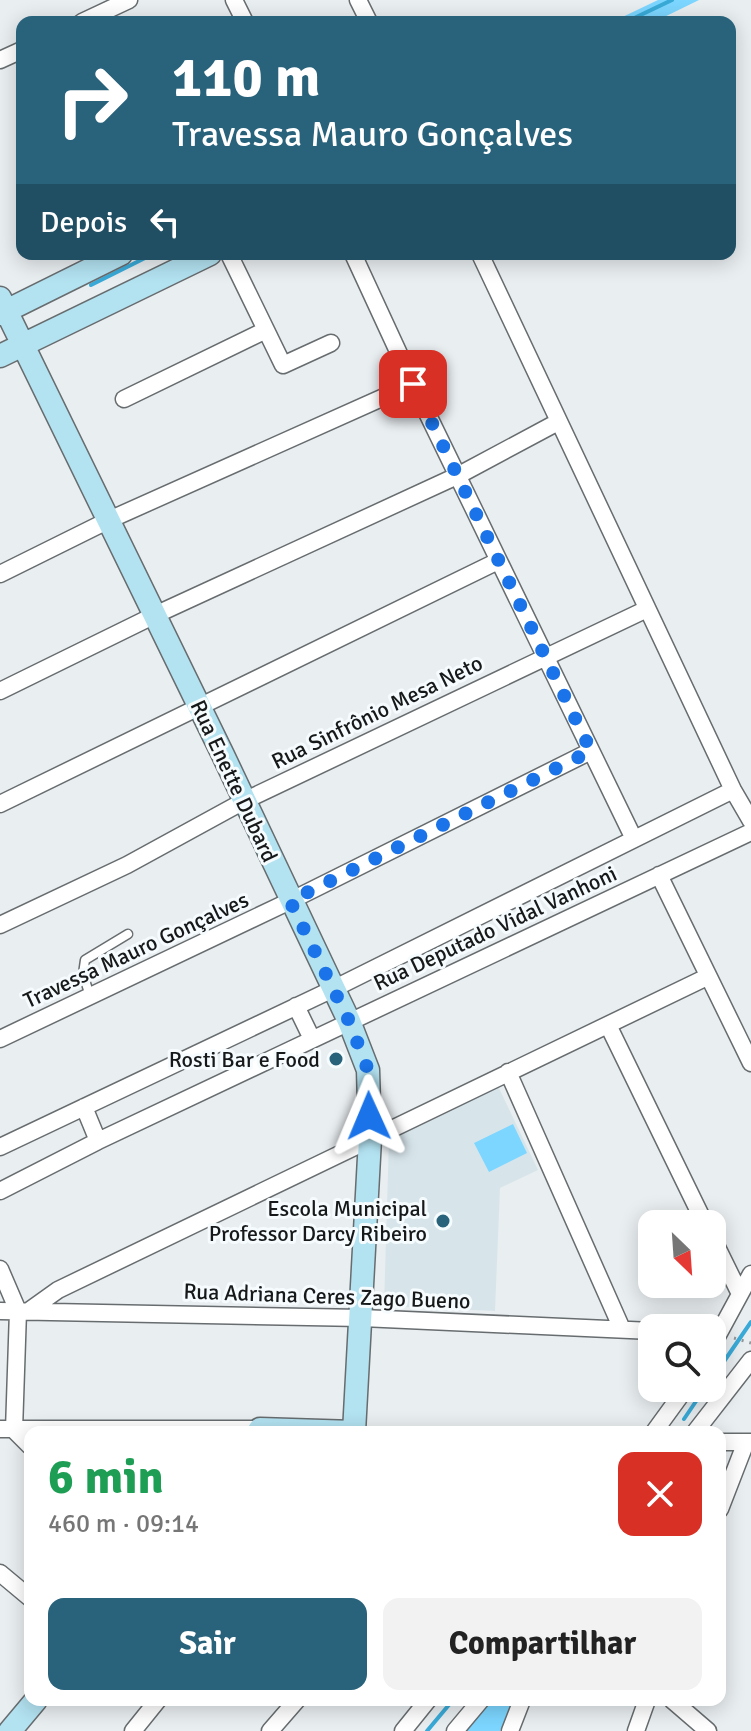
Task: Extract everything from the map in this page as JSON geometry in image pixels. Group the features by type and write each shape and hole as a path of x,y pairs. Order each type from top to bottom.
{"street":[{"path":"95,16 129,0"},
{"path":"2,308 108,260"},
{"path":"0,356 198,260"},
{"path":"232,260 283,365 331,343"},
{"path":"356,260 634,839"},
{"path":"483,260 733,790 751,821"},
{"name":"Rua Enette Dubard","path":"2,308 199,706 349,1021 368,1070 370,1139 354,1426"},
{"path":"124,399 266,330"},
{"path":"0,574 109,520 413,384"},
{"path":"0,691 155,615 459,475 558,422"},
{"path":"0,804 498,561"},
{"name":"Rua Sinfrônio Mesa Neto","path":"0,925 127,865 244,801 647,609"},
{"name":"Travessa Mauro Gonçalves","path":"0,1039 290,901 591,751"},
{"name":"Rua Deputado Vidal Vanhoni","path":"0,1147 333,989 733,790"},
{"name":"Rua Deputado Vidal Vanhoni","path":"0,1191 349,1021 751,832"},
{"path":"659,875 751,1063"},
{"path":"24,1311 58,1290 707,977"},
{"path":"296,1006 312,1039"},
{"path":"608,1025 698,1210"},
{"path":"508,1072 622,1329"},
{"path":"84,1107 98,1141"},
{"path":"726,1266 740,1294"},
{"path":"0,1269 24,1311 7,1429 24,1442"},
{"path":"726,1322 751,1274"},
{"name":"Rua Adriana Ceres Zago Bueno","path":"0,1311 362,1318 638,1330"},
{"path":"700,1426 751,1360"},
{"path":"658,1426 676,1402"},
{"path":"726,1442 748,1442 726,1495"},
{"path":"0,1573 24,1593"},
{"path":"10,1731 31,1706"},
{"path":"133,1731 153,1706"},
{"path":"270,1731 292,1706"},
{"path":"403,1731 423,1706"},
{"path":"455,1731 476,1706"},
{"path":"510,1731 520,1706"},
{"path":"636,1731 645,1706"},
{"path":"679,1706 708,1731"}],"lane":[{"path":"90,996 83,974 85,960 128,934"}],"path":[{"path":"726,1339 751,1343"}],"shaded area":[{"path":"658,0 699,0 666,16 625,16"},
{"name":"Escola Municipal Professor Darcy Ribeiro","path":"498,1086 538,1170 500,1188 495,1311 384,1306 389,1139"},
{"path":"513,1124 527,1153 489,1172 474,1143"},
{"path":"484,1706 510,1706 500,1731 461,1731"}],"waterway":[{"path":"639,16 672,0"},
{"path":"91,285 141,260"},
{"path":"726,1359 751,1322"},
{"path":"684,1419 696,1402"},
{"path":"427,1731 448,1706"}],"place":[{"name":"Rosti Bar e Food","path":"336,1059"},
{"name":"Escola Municipal Professor Darcy Ribeiro","path":"443,1221"}],"route":[{"path":"369,1116 368,1070 349,1021 290,901 591,751 413,384"}]}
